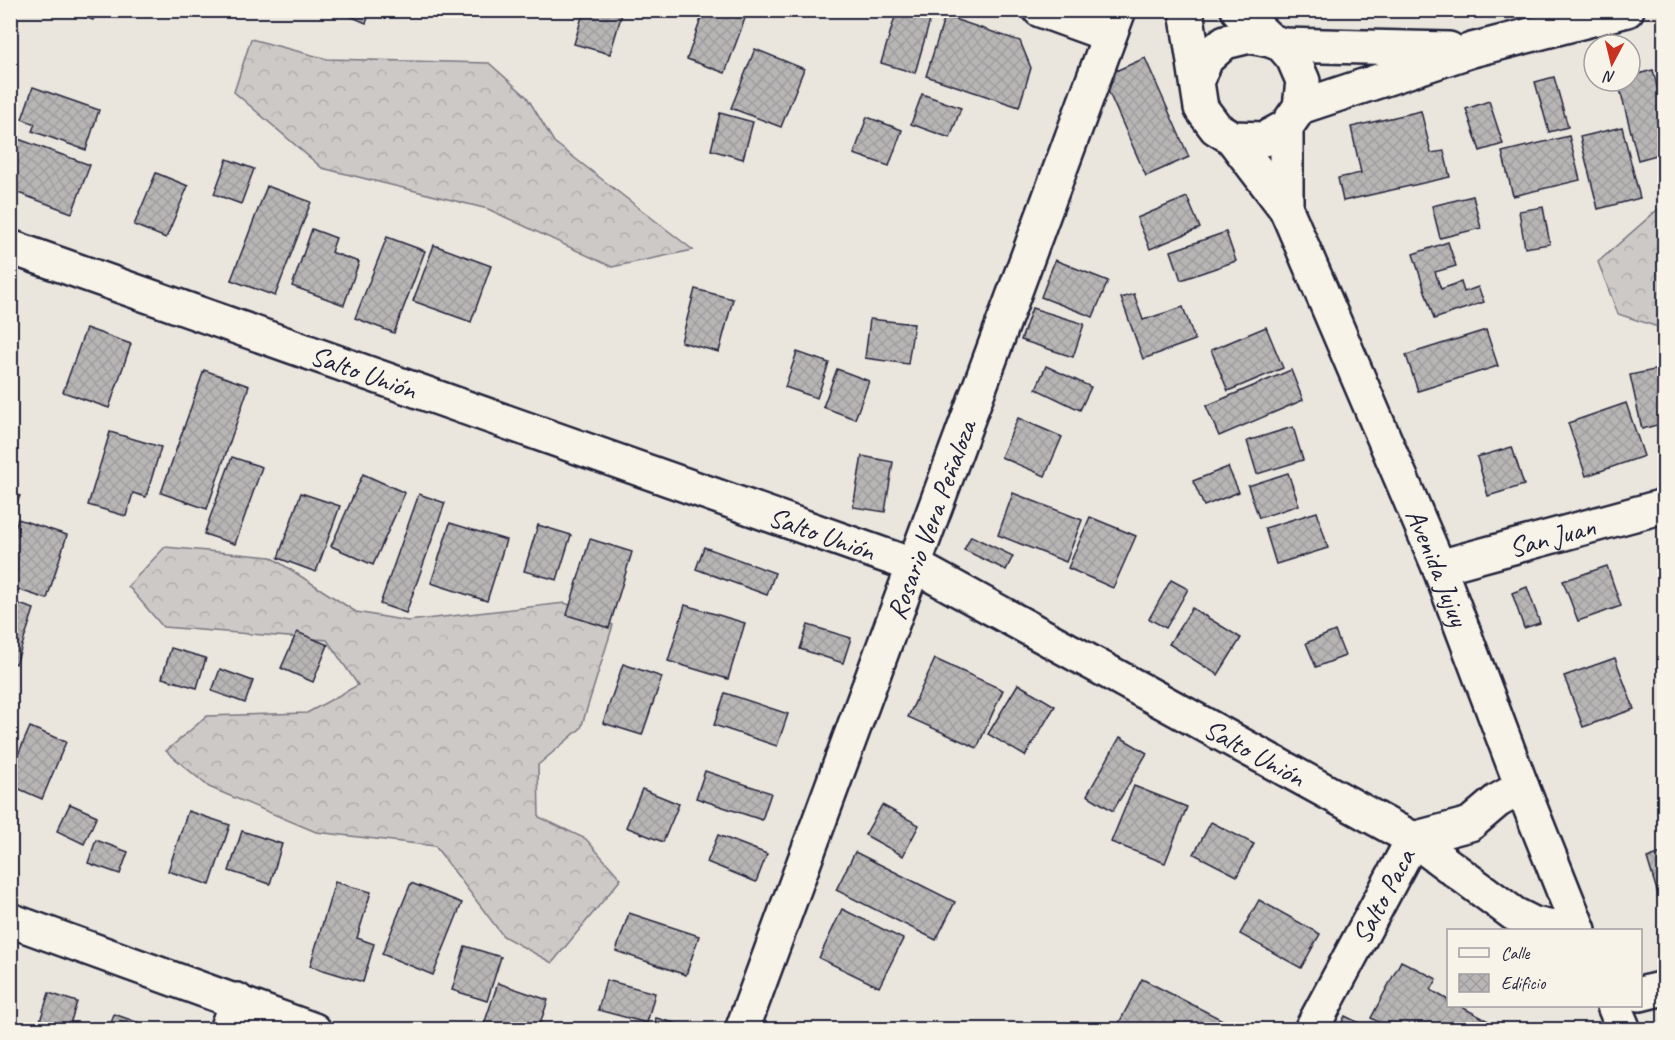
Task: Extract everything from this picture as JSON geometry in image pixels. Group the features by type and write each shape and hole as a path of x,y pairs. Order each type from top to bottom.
{"street":[{"path":"1040,10 1114,23"},
{"path":"1186,10 1202,108 1216,128 1232,138 1264,139 1293,117 1472,50 1627,10"},
{"path":"1238,10 1293,58 1303,81 1293,117"},
{"name":"Rosario Vera Peñaloza","path":"742,1029 1114,23"},
{"path":"1198,81 1206,59 1225,42 1250,36 1276,42 1472,50"},
{"name":"Avenida Jujuy","path":"1286,209 1293,117"},
{"name":"Avenida Jujuy","path":"1232,138 1286,209 1439,567 1522,787 1579,929"},
{"name":"Salto Unión","path":"10,248 915,566 1413,839 1514,914 1534,924 1579,929"},
{"name":"San Juan","path":"1439,567 1665,506"},
{"name":"Salto Paca","path":"1311,1029 1413,839 1470,824 1497,801 1522,787"},
{"path":"10,920 231,1015 314,1029"},
{"path":"1642,994 1665,988"},
{"path":"1615,1007 1624,1029"}],"green space":[{"path":"251,39 327,59 489,63 527,97 554,142 693,250 612,267 488,209 322,168 234,92"},
{"path":"1664,204 1664,329 1618,314 1598,262"},
{"path":"165,547 271,557 356,612 408,621 565,603 613,625 581,728 538,765 539,817 586,839 621,879 552,963 503,936 435,846 316,832 209,787 166,751 207,716 307,713 358,685 327,640 163,627 128,586"}],"building":[{"path":"66,10 97,10 93,20"},
{"path":"336,10 371,10 366,23"},
{"path":"584,10 623,10 610,54 574,44"},
{"path":"704,10 740,10 747,13 725,73 687,59"},
{"path":"897,10 933,10 915,73 881,63"},
{"path":"945,16 1020,41 1031,68 1019,107 926,76"},
{"path":"755,49 804,69 781,127 731,108"},
{"path":"1145,58 1189,157 1146,176 1102,77"},
{"path":"1653,70 1664,115 1664,153 1638,160 1621,93 1642,93 1642,73"},
{"path":"1554,77 1568,127 1549,132 1535,82"},
{"path":"33,87 99,110 86,150 32,131 35,124 22,119"},
{"path":"922,94 961,108 950,138 911,124"},
{"path":"1489,101 1503,144 1480,151 1466,109"},
{"path":"1421,111 1431,153 1444,151 1450,177 1343,201 1338,178 1361,173 1351,127"},
{"path":"720,113 753,122 743,159 711,150"},
{"path":"867,117 902,130 889,166 854,154"},
{"path":"1622,127 1640,198 1598,209 1580,137"},
{"path":"10,136 90,165 72,213 10,190"},
{"path":"1569,136 1580,180 1513,196 1502,152"},
{"path":"227,159 254,169 241,204 214,194"},
{"path":"156,173 188,186 166,238 134,225"},
{"path":"267,186 311,202 275,296 231,280"},
{"path":"1473,196 1481,228 1440,238 1432,206"},
{"path":"1187,197 1200,228 1150,249 1137,218"},
{"path":"1543,207 1550,244 1525,248 1519,211"},
{"path":"312,229 336,238 331,252 359,262 344,305 292,286"},
{"path":"1226,232 1236,261 1181,280 1171,251"},
{"path":"387,237 425,251 394,333 355,318"},
{"path":"1448,242 1456,266 1435,272 1441,289 1461,282 1464,292 1478,287 1484,302 1434,319 1413,254"},
{"path":"434,245 491,266 471,322 413,301"},
{"path":"1055,260 1108,281 1093,317 1041,297"},
{"path":"695,289 733,299 719,352 681,342"},
{"path":"1134,294 1143,320 1183,307 1195,340 1143,359 1121,298"},
{"path":"1032,308 1084,324 1073,357 1021,340"},
{"path":"870,319 914,324 908,364 865,358"},
{"path":"1266,327 1283,368 1228,391 1211,350"},
{"path":"86,328 131,344 109,408 63,392"},
{"path":"1486,330 1498,366 1418,391 1406,355"},
{"path":"797,352 829,363 817,398 785,387"},
{"path":"1046,366 1091,387 1080,410 1036,389"},
{"path":"1664,368 1664,423 1642,429 1630,375"},
{"path":"837,369 869,381 855,419 823,407"},
{"path":"204,370 249,386 207,509 161,493"},
{"path":"1291,370 1303,400 1219,436 1206,406"},
{"path":"1626,403 1644,456 1586,476 1568,423"},
{"path":"1018,418 1062,437 1045,476 1001,457"},
{"path":"1293,427 1303,460 1257,474 1247,441"},
{"path":"110,432 161,447 146,497 133,493 126,516 88,505"},
{"path":"1512,447 1524,485 1488,496 1477,457"},
{"path":"862,456 893,462 885,512 853,507"},
{"path":"232,457 262,467 235,544 204,534"},
{"path":"1228,467 1239,492 1204,506 1193,481"},
{"path":"1288,473 1299,505 1259,518 1248,486"},
{"path":"363,474 405,493 373,565 331,546"},
{"path":"10,492 20,496 10,518"},
{"path":"301,493 340,506 316,572 278,558"},
{"path":"1013,493 1082,520 1066,562 998,535"},
{"path":"419,494 445,503 406,613 380,604"},
{"path":"1317,512 1328,548 1276,564 1265,528"},
{"path":"1090,517 1136,536 1113,588 1068,568"},
{"path":"18,519 67,535 47,599 10,587 10,544"},
{"path":"450,523 506,540 487,601 431,583"},
{"path":"538,525 571,535 557,580 524,571"},
{"path":"971,536 1013,556 1006,570 964,550"},
{"path":"590,539 632,552 609,628 567,615"},
{"path":"704,547 775,573 767,595 696,569"},
{"path":"1607,566 1621,606 1578,621 1563,581"},
{"path":"1171,580 1188,589 1166,628 1149,619"},
{"path":"1527,587 1540,623 1524,628 1512,593"},
{"path":"10,601 34,609 16,664 10,662"},
{"path":"685,605 745,623 728,679 668,661"},
{"path":"1192,608 1241,638 1218,675 1169,644"},
{"path":"808,625 851,638 843,663 800,649"},
{"path":"1335,631 1345,656 1316,667 1306,643"},
{"path":"297,632 328,645 313,682 281,668"},
{"path":"171,648 206,658 197,688 162,678"},
{"path":"1615,658 1634,709 1583,727 1564,676"},
{"path":"935,659 1003,690 977,748 908,717"},
{"path":"623,664 662,677 642,735 603,723"},
{"path":"220,669 253,681 245,703 212,691"},
{"path":"1018,684 1055,706 1025,756 988,734"},
{"path":"725,693 788,714 777,746 714,725"},
{"path":"30,727 66,742 42,799 10,785 10,773"},
{"path":"1120,737 1147,753 1113,811 1087,795"},
{"path":"705,771 771,793 762,820 696,798"},
{"path":"1134,786 1187,807 1165,863 1111,842"},
{"path":"642,789 679,804 663,842 626,827"},
{"path":"70,804 97,816 84,844 57,831"},
{"path":"882,805 919,825 903,856 865,835"},
{"path":"188,811 230,825 210,885 168,871"},
{"path":"1211,822 1254,844 1237,876 1194,854"},
{"path":"242,831 282,844 270,884 229,871"},
{"path":"718,835 767,854 756,882 707,862"},
{"path":"96,840 128,852 120,874 88,863"},
{"path":"855,852 955,902 936,940 836,890"},
{"path":"1664,852 1664,914 1647,858"},
{"path":"335,882 371,892 357,938 374,944 363,982 310,966"},
{"path":"411,883 462,903 433,975 382,954"},
{"path":"1259,900 1320,934 1301,968 1240,934"},
{"path":"842,909 903,939 879,987 819,958"},
{"path":"629,913 699,936 686,975 616,951"},
{"path":"465,946 501,957 487,1001 452,990"},
{"path":"1401,961 1437,979 1431,990 1447,999 1447,1007 1462,1007 1505,1030 1393,1030 1371,1018"},
{"path":"1142,979 1242,1030 1126,1030 1118,1025"},
{"path":"606,980 655,993 647,1023 598,1010"},
{"path":"498,983 548,1000 538,1030 482,1030"},
{"path":"49,993 77,1002 68,1030 37,1030"},
{"path":"114,1014 159,1030 109,1030"},
{"path":"1345,1016 1373,1030 1338,1030"},
{"path":"656,1018 693,1028 692,1030 654,1030"}]}
